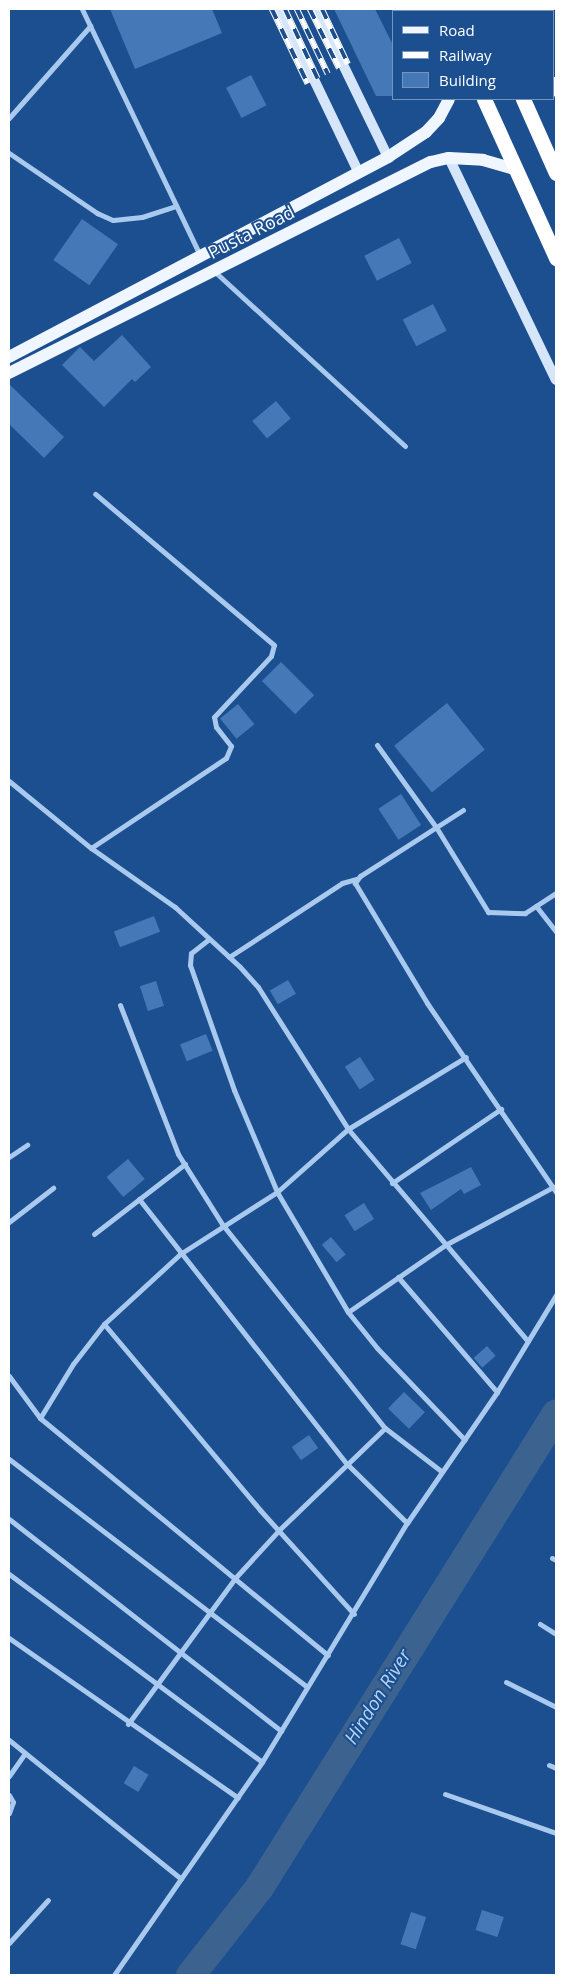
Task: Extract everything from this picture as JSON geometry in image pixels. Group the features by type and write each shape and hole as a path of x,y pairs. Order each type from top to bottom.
{"highway":[{"path":"485,100 556,258"},
{"path":"523,100 556,173"}],"main road":[{"name":"Pusta Road","path":"9,357 388,157 426,132 440,118 449,100"},
{"name":"Pusta Road","path":"9,373 409,172 448,158 483,160 517,170"}],"street":[{"path":"82,9 200,255"},
{"path":"280,9 358,173"},
{"path":"316,9 388,157"},
{"path":"9,118 90,26"},
{"path":"9,153 97,213 113,220 135,219 176,206"},
{"path":"448,158 556,380"},
{"path":"213,270 405,446"},
{"path":"91,848 226,758 231,746 216,727 214,717 271,656 274,645 95,494"},
{"path":"378,745 436,826 488,912 525,913 556,894"},
{"path":"9,781 91,848 175,907 229,956 258,986 348,1128 392,1183 528,1341"},
{"path":"229,956 342,883 356,879 463,810"},
{"path":"348,1312 445,1245 555,1189 428,1003 359,892 356,879"},
{"path":"536,906 556,932"},
{"path":"209,939 192,953 190,965 234,1090 277,1192 348,1312 376,1348 465,1440"},
{"path":"120,1005 161,1116 185,1164 222,1224 384,1428 440,1471"},
{"path":"40,1418 73,1364 104,1324 180,1254 222,1224 277,1192 348,1128 466,1057"},
{"path":"392,1183 501,1109"},
{"path":"9,1157 27,1145"},
{"path":"94,1234 185,1164"},
{"path":"9,1222 53,1188"},
{"path":"139,1200 347,1464 408,1523"},
{"path":"398,1278 497,1392"},
{"path":"114,1975 262,1762 440,1471 465,1440 497,1392 556,1295"},
{"path":"104,1324 279,1530 354,1614"},
{"path":"9,1376 40,1418 236,1577 328,1655"},
{"path":"128,1724 156,1684 210,1616 236,1577 279,1530 384,1428"},
{"path":"9,1460 210,1616 307,1688"},
{"path":"9,1519 281,1732"},
{"path":"9,1574 262,1762"},
{"path":"540,1624 556,1634"},
{"path":"9,1638 128,1724 238,1798"},
{"path":"506,1682 556,1707"},
{"path":"9,1740 181,1879"},
{"path":"9,1776 25,1754"},
{"path":"549,1765 556,1768"},
{"path":"445,1794 556,1833"},
{"path":"9,1795 13,1802 9,1813"},
{"path":"9,1943 48,1900"}],"building":[{"path":"110,9 212,9 222,33 135,69"},
{"path":"334,9 375,9 392,43 392,96 376,96"},
{"path":"251,75 266,105 241,118 226,88"},
{"path":"82,219 118,244 89,285 53,260"},
{"path":"399,238 412,263 377,281 364,256"},
{"path":"433,304 447,331 416,346 403,319"},
{"path":"122,335 151,367 135,382 132,379 104,407 62,365 80,347 94,361"},
{"path":"9,384 64,437 44,458 9,424"},
{"path":"276,401 291,419 267,439 252,421"},
{"path":"281,662 314,695 295,714 262,681"},
{"path":"447,703 485,750 432,792 394,746"},
{"path":"238,704 254,724 236,739 220,718"},
{"path":"401,794 421,825 399,840 378,809"},
{"path":"154,916 160,932 120,947 114,931"},
{"path":"288,980 296,994 278,1004 270,990"},
{"path":"156,981 164,1006 148,1011 140,986"},
{"path":"206,1034 213,1051 187,1061 180,1044"},
{"path":"360,1057 375,1080 360,1089 345,1067"},
{"path":"128,1159 145,1179 123,1197 107,1177"},
{"path":"471,1167 481,1185 464,1194 461,1189 431,1210 420,1193"},
{"path":"364,1203 374,1219 355,1231 344,1215"},
{"path":"331,1237 346,1255 337,1262 322,1245"},
{"path":"487,1346 496,1356 482,1368 474,1358"},
{"path":"404,1392 425,1412 409,1429 388,1409"},
{"path":"309,1435 318,1448 301,1460 292,1447"},
{"path":"134,1766 149,1775 138,1792 124,1783"},
{"path":"482,1910 504,1917 497,1937 476,1930"},
{"path":"411,1912 426,1917 416,1949 400,1944"}],"waterway":[{"name":"Hindon River","path":"190,1975 259,1887 556,1413"}],"railway":[{"path":"272,9 308,84"},
{"path":"285,9 318,79"},
{"path":"297,9 328,74"},
{"path":"310,9 339,68"},
{"path":"322,9 348,64"}]}
